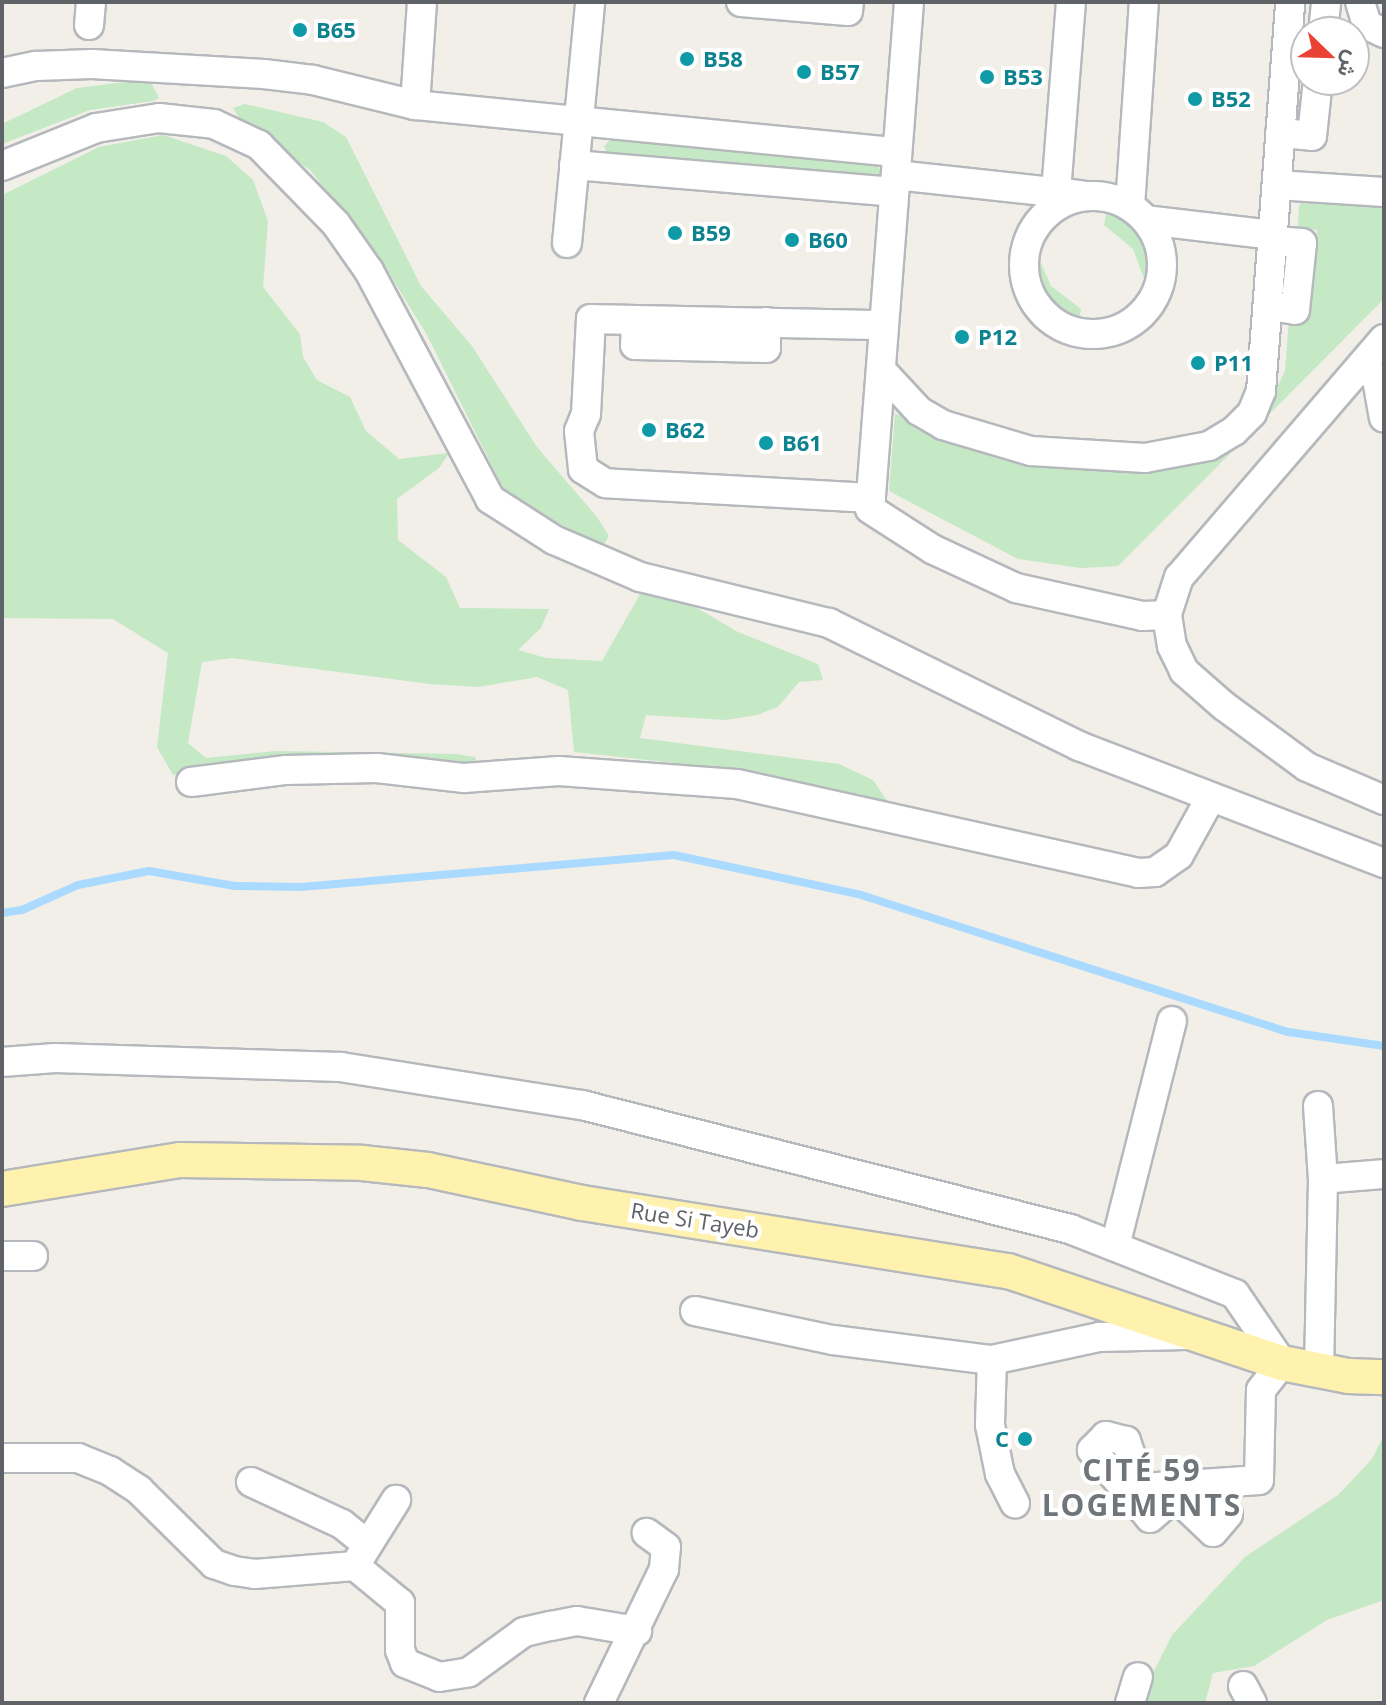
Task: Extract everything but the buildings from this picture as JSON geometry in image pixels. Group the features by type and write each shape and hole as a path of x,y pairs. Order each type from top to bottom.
{"main road":[{"name":"Rue Si Tayeb","path":"2,1189 180,1160 362,1163 428,1170 582,1203 1008,1271 1103,1299 1194,1335 1282,1363 1379,1378"}],"street":[{"path":"415,105 422,2"},
{"path":"567,243 590,2"},
{"path":"741,2 848,11 849,2"},
{"path":"909,2 870,509 899,529 1016,588 1142,616 1167,615"},
{"path":"1056,192 1071,2"},
{"path":"1144,2 1138,213 1163,259"},
{"path":"881,370 919,411 986,442 1066,456 1180,454 1209,446 1252,413 1261,391 1290,2"},
{"path":"1360,2 1367,25 1384,33"},
{"path":"2,73 36,66 92,64 264,74 313,80 415,105 578,124 896,173 1090,196 1138,213 1273,238"},
{"path":"1280,133 1312,136 1316,96"},
{"path":"2,166 96,128 159,118 214,124 259,145 336,224 369,271 490,499 554,540 640,577 829,623 1079,746 1384,863"},
{"path":"574,165 896,173"},
{"path":"1277,185 1384,192"},
{"path":"1090,196 1050,211 1027,246 1028,288 1052,322 1092,335 1132,323 1158,290 1163,259 1182,239 1207,228"},
{"path":"871,498 605,483 589,476 580,460 579,431 586,414 591,319 636,320 635,345 766,348 766,322 884,325"},
{"path":"1384,339 1179,577 1167,615 1172,646 1184,671 1224,706 1307,767 1384,800"},
{"path":"1362,365 1377,379 1384,417"},
{"path":"191,782 286,770 377,768 464,778 559,771 737,784 1138,873 1155,872 1179,855 1211,797"},
{"path":"1115,1246 1172,1021"},
{"path":"2,1062 55,1058 341,1067 582,1105 1070,1229 1235,1294 1282,1363 1261,1390 1259,1480 1142,1488 1126,1441 1106,1436 1092,1450 1150,1518 1175,1496 1213,1532 1228,1514 1201,1484"},
{"path":"1318,1106 1323,1179 1319,1371"},
{"path":"1323,1179 1384,1174"},
{"path":"2,1256 33,1256"},
{"path":"695,1311 833,1340 992,1360 1099,1337 1194,1335"},
{"path":"992,1360 990,1425 1000,1474 1015,1503"},
{"path":"2,1458 78,1458 110,1471 139,1490 214,1564 255,1574 361,1555 396,1500"},
{"path":"251,1482 342,1524 361,1555 400,1603 400,1650 405,1663 439,1677 469,1672 524,1632 577,1621 637,1631"},
{"path":"599,1703 637,1631 664,1569 666,1547 647,1533"}],"green space":[{"path":"149,79 159,98 153,101 90,110 2,144 2,124 77,88"},
{"path":"245,104 323,122 346,137 421,286 472,346 537,447 597,517 609,536 602,548 505,492 427,335 381,260 310,170 242,123 233,108"},
{"path":"163,135 226,156 253,180 268,221 263,287 300,334 303,357 317,380 350,397 366,431 399,459 449,453 439,468 397,499 398,540 446,577 460,608 549,609 541,628 518,650 546,658 602,661 643,589 697,608 738,632 818,664 823,680 799,682 778,707 757,715 726,720 646,715 640,738 839,764 873,780 890,805 730,769 574,752 568,690 537,677 478,687 430,684 232,658 202,662 188,743 206,758 276,751 456,754 475,757 478,766 281,765 173,775 157,747 168,653 113,619 2,618 2,195 99,147"},
{"path":"611,138 875,162 883,174 881,178 609,155 604,147"},
{"path":"1306,200 1384,206 1384,299 1118,566 1081,568 1018,559 889,491 895,414 1136,468 1266,410 1285,371 1289,318 1308,319 1317,230 1298,227 1299,205"},
{"path":"1107,209 1130,221 1146,242 1150,267 1146,284 1133,249 1104,225"},
{"path":"1036,252 1051,286 1081,309 1078,324 1054,314 1043,301 1033,278"},
{"path":"1384,1435 1384,1600 1327,1620 1254,1666 1213,1673 1205,1703 1138,1703 1172,1635 1245,1557 1338,1495 1372,1459"}],"waterway":[{"path":"2,913 22,910 78,885 149,871 235,886 301,887 674,855 858,894 1289,1032 1384,1046"}],"place":[{"name":"B65","path":"300,30"},
{"name":"B58","path":"687,59"},
{"name":"B57","path":"804,72"},
{"name":"B53","path":"987,77"},
{"name":"B52","path":"1195,99"},
{"name":"B59","path":"675,233"},
{"name":"B60","path":"792,240"},
{"name":"P12","path":"962,337"},
{"name":"P11","path":"1198,363"},
{"name":"B62","path":"649,430"},
{"name":"B61","path":"766,443"},
{"name":"C","path":"1025,1439"}],"district":[{"name":"CITÉ 59 LOGEMENTS","path":"1142,1487"}]}
